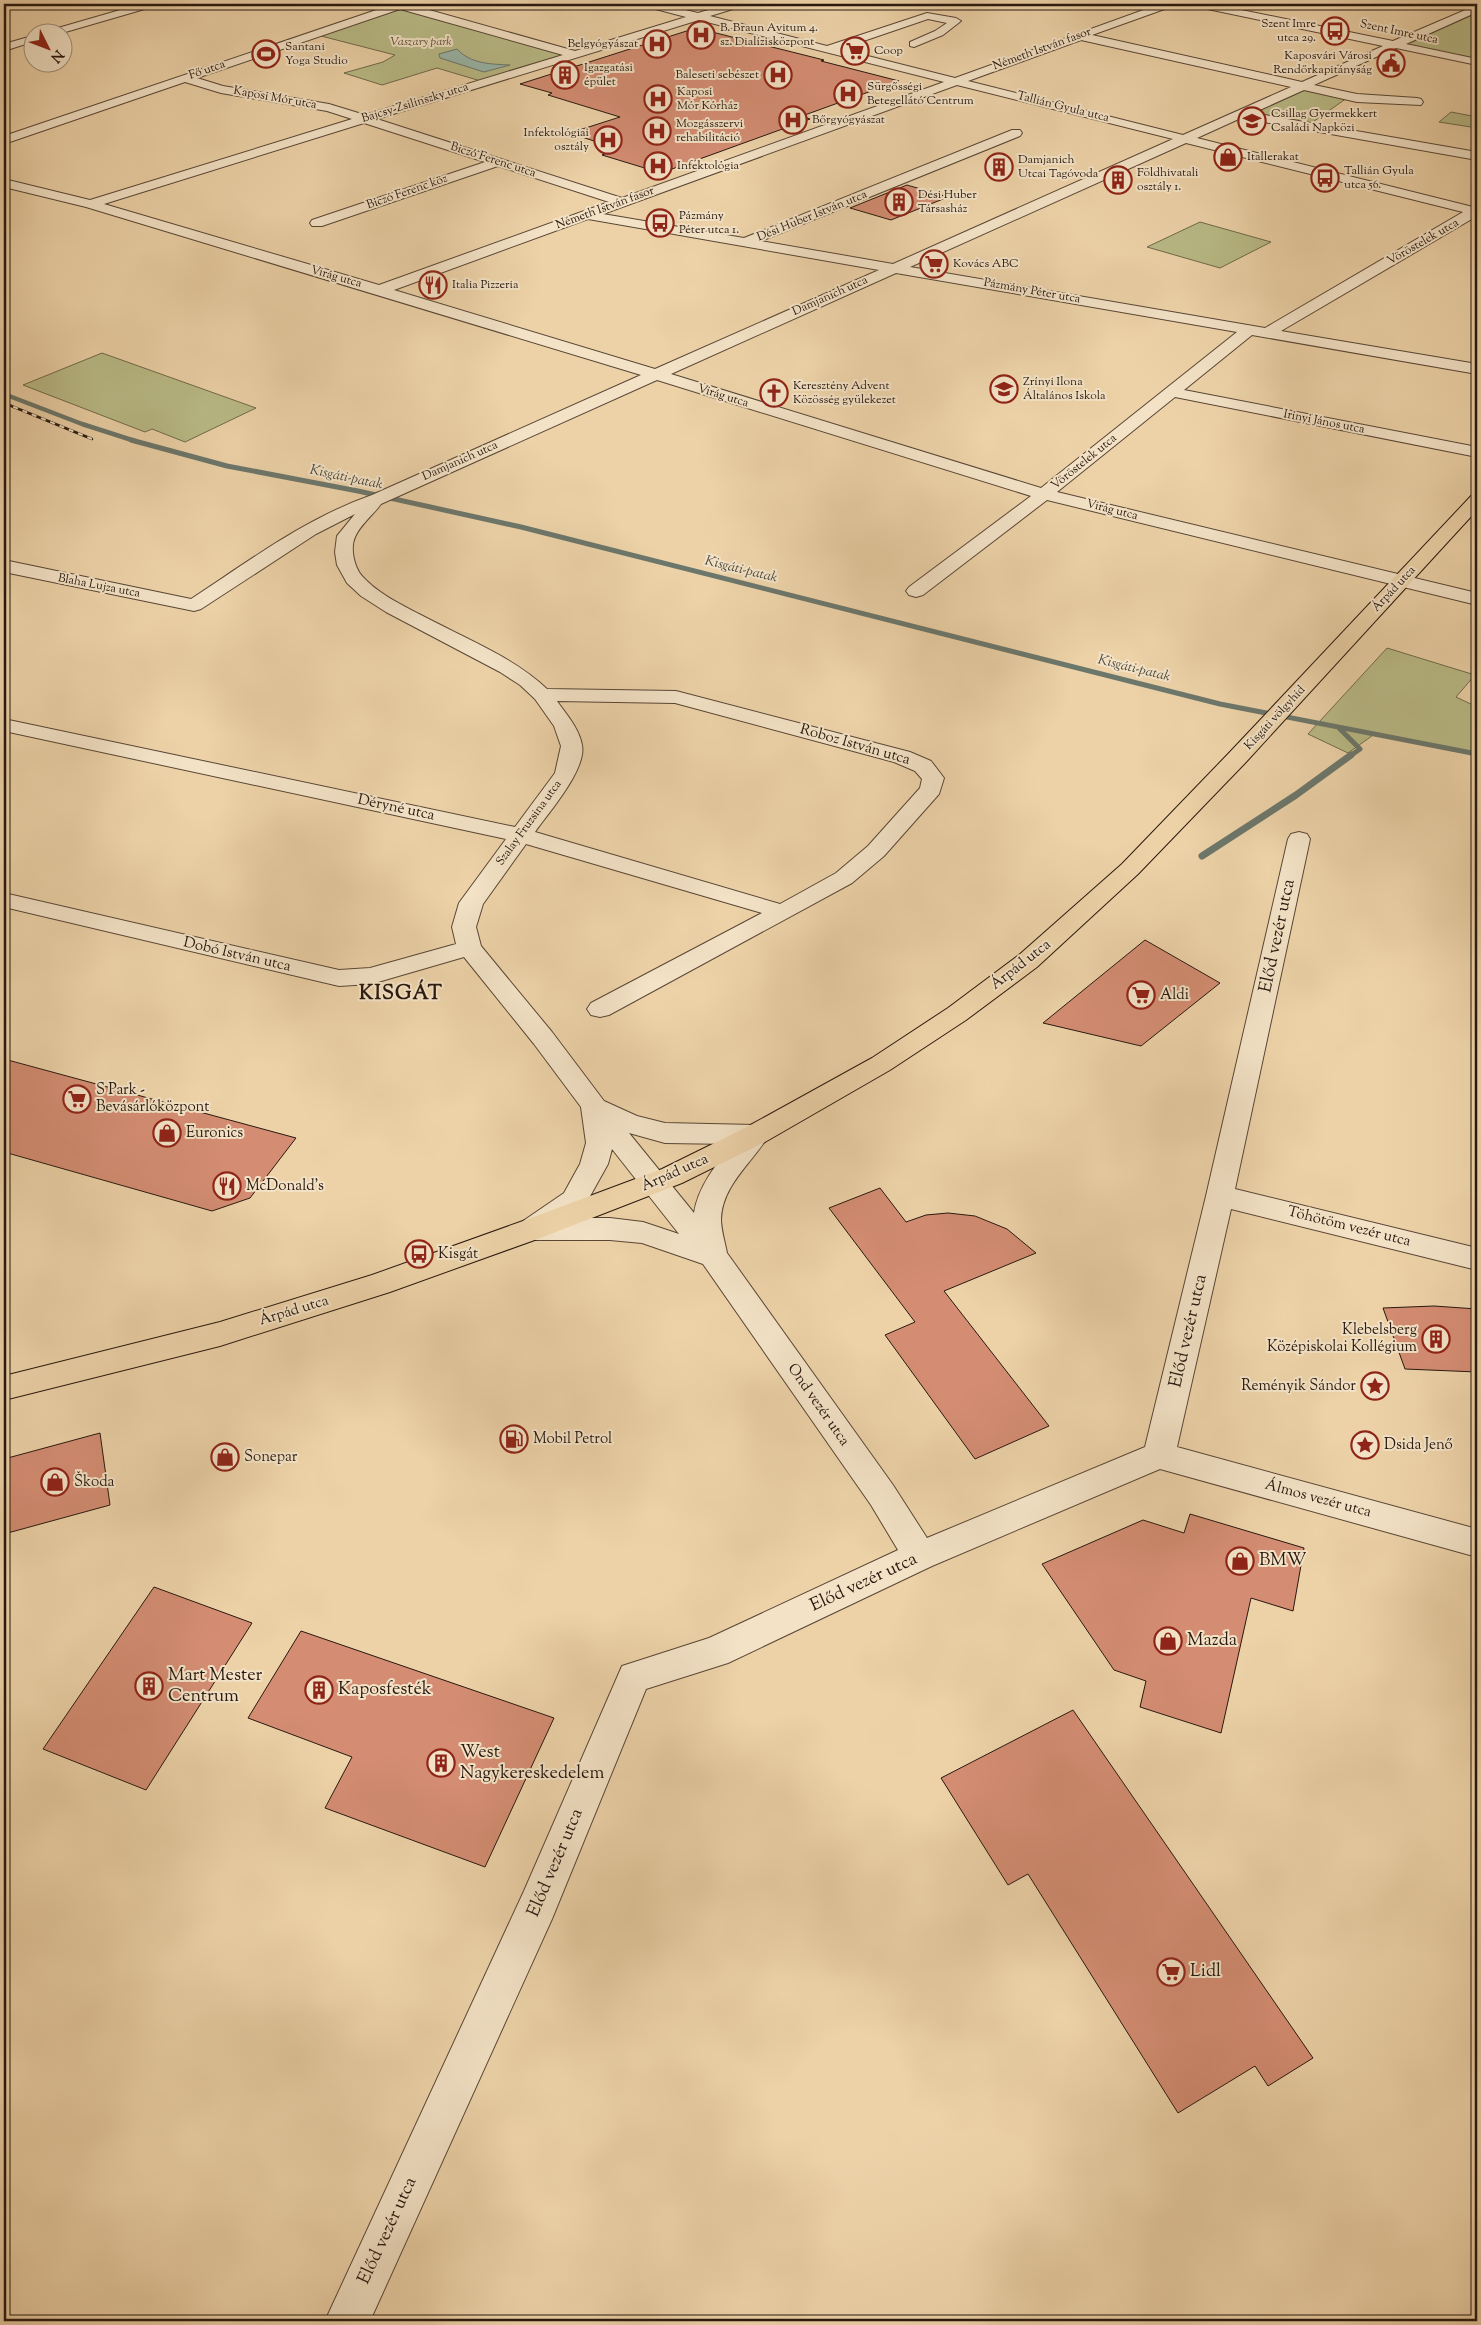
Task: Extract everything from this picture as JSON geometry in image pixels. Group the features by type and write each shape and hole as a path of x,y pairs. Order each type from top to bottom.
{"main road":[{"name":"Árpád utca","path":"1312,679 1477,500"},
{"name":"Kisgáti völgyhíd","path":"1238,758 1312,679"},
{"name":"Árpád utca","path":"4,1388 220,1334 380,1284 672,1176 755,1135 881,1064 957,1014 1028,961 1130,869 1238,758"}],"street":[{"path":"72,27 151,4"},
{"path":"401,4 573,54"},
{"name":"Fő utca","path":"7,138 401,4"},
{"name":"Tallián Gyula utca","path":"648,4 1476,212"},
{"name":"Bajcsy-Zsilinszky utca","path":"90,204 739,4"},
{"name":"Németh István fasor","path":"380,290 1169,4"},
{"name":"Szent Imre utca","path":"1198,4 1477,62"},
{"name":"Damjanich utca","path":"194,605 310,530 352,508 382,497 1477,8"},
{"path":"828,49 926,16 956,21 939,33 914,44"},
{"path":"1080,36 1357,98 1418,102"},
{"path":"4,48 22,42"},
{"name":"Kaposi Mór utca","path":"184,78 221,89 329,108 365,119"},
{"path":"1343,108 1357,98"},
{"path":"1240,114 1477,156"},
{"path":"1315,127 1329,117"},
{"name":"Biczó Ferenc utca","path":"365,119 622,202"},
{"name":"Dési Huber István utca","path":"746,242 1016,133"},
{"name":"Biczó Ferenc köz","path":"317,223 498,162"},
{"name":"Virág utca","path":"4,183 90,204 380,290 1044,494 1477,599"},
{"name":"Vöröstelek utca","path":"1268,332 1476,212"},
{"name":"Pázmány Péter utca","path":"587,214 1477,368"},
{"name":"Vöröstelek utca","path":"916,591 1044,494 1250,329"},
{"name":"Irinyi János utca","path":"1172,392 1477,452"},
{"path":"310,530 346,536 382,497"},
{"name":"Szalay Fruzsina utca","path":"346,536 344,552 346,565 354,579 368,592 393,608 507,668 527,681 542,695 564,726 572,746 566,773 471,903 464,927 470,948 543,1038 653,1183"},
{"name":"Blaha Lujza utca","path":"4,566 194,605"},
{"name":"Roboz István utca","path":"542,695 649,695 676,697 902,756 923,766 933,778 932,789 876,851 844,878 600,1009"},
{"name":"Déryné utca","path":"4,725 520,835 783,912"},
{"name":"Előd vezér utca","path":"347,2321 538,1904 634,1677 716,1652 920,1556 1159,1455 1220,1196 1299,839"},
{"name":"Dobó István utca","path":"4,900 339,978 372,976 470,948"},
{"name":"Szalay Fruzsina utca","path":"592,1105 628,1123 664,1133 755,1135"},
{"name":"Szalay Fruzsina utca","path":"533,1229 574,1200 594,1164 600,1143 592,1105"},
{"name":"Ond vezér utca","path":"714,1257 707,1217 712,1200 724,1175 755,1135"},
{"name":"Ond vezér utca","path":"653,1183 714,1257 882,1495 920,1556"},
{"name":"Töhötöm vezér utca","path":"1220,1196 1477,1259"},
{"path":"533,1229 610,1229 643,1233 714,1257"},
{"name":"Álmos vezér utca","path":"1159,1455 1477,1543"}],"green space":[{"name":"Vaszary park","path":"406,7 573,54 484,82 437,68 382,85 344,73 383,62 395,55 321,36"},
{"path":"1477,13 1477,60 1405,45"},
{"path":"1307,89 1347,98 1310,124 1252,114"},
{"path":"1451,112 1477,117 1477,128 1439,122"},
{"path":"1200,222 1271,242 1220,268 1147,247"},
{"path":"102,353 256,408 185,442 152,429 145,432 23,385"},
{"path":"1387,648 1475,675 1456,697 1477,707 1477,753 1376,733 1348,753 1308,734"}],"shaded area":[{"path":"457,49 468,58 488,63 510,65 484,72 440,58 439,54"}],"building":[{"name":"Kaposi Mór Kórház","path":"696,28 899,81 802,116 810,119 661,173 602,155 618,149 570,133 620,117 548,95 552,93 520,84"},
{"name":"Dési Huber Társasház","path":"907,185 948,197 891,220 850,208"},
{"name":"Aldi","path":"1145,940 1220,983 1141,1046 1043,1023"},
{"name":"S Park - Bevásárlóközpont","path":"4,1059 296,1138 250,1198 212,1211 4,1152"},
{"path":"880,1188 906,1222 926,1215 948,1213 975,1216 1007,1229 1036,1253 944,1291 1049,1426 975,1459 885,1335 915,1322 829,1208"},
{"name":"Klebelsberg Középiskolai Kollégium","path":"1434,1306 1477,1309 1477,1372 1405,1369 1383,1308"},
{"name":"Škoda","path":"100,1433 110,1505 4,1534 4,1459"},
{"name":"Mazda","path":"1190,1514 1304,1548 1293,1611 1251,1598 1221,1733 1140,1707 1146,1681 1114,1670 1042,1564 1143,1520 1184,1533"},
{"name":"Mart Mester Centrum","path":"154,1587 252,1623 146,1790 43,1749"},
{"name":"West Nagykereskedelem","path":"301,1631 554,1718 485,1867 325,1808 352,1757 248,1718"},
{"name":"Lidl","path":"1073,1710 1313,2058 1268,2086 1255,2066 1178,2113 1028,1874 1008,1885 941,1778"}],"waterway":[{"name":"Kisgáti-patak","path":"4,394 82,424 135,441"},
{"name":"Kisgáti-patak","path":"131,440 227,466 358,491 521,527 1220,704 1477,754"},
{"path":"1339,728 1360,749 1350,756"},
{"path":"1202,856 1296,795 1351,755"}],"railway":[{"path":"4,403 92,439"}],"place":[{"name":"Szent Imre utca 29.","path":"1335,31"},
{"name":"B. Braun Avitum 4. sz. Dialízisközpont","path":"701,35"},
{"name":"Belgyógyászat","path":"657,44"},
{"name":"Coop","path":"855,51"},
{"name":"Santani Yoga Studio","path":"266,54"},
{"name":"Kaposvári Városi Rendőrkapitányság","path":"1391,63"},
{"name":"Igazgatási épület","path":"565,75"},
{"name":"Baleseti sebészet","path":"778,75"},
{"name":"Sürgősségi Betegellátó Centrum","path":"848,94"},
{"name":"Kaposi Mór Kórház","path":"658,99"},
{"name":"Bőrgyógyászat","path":"793,120"},
{"name":"Csillag Gyermekkert Családi Napközi","path":"1252,121"},
{"name":"Mozgásszervi rehabilitáció","path":"657,131"},
{"name":"Infektológiai osztály","path":"608,140"},
{"name":"Itallerakat","path":"1228,157"},
{"name":"Infektológia","path":"658,166"},
{"name":"Damjanich Utcai Tagóvoda","path":"999,167"},
{"name":"Tallián Gyula utca 56.","path":"1325,178"},
{"name":"Földhivatali osztály 1.","path":"1118,180"},
{"name":"Dési Huber Társasház","path":"899,202"},
{"name":"Pázmány Péter utca 1.","path":"660,223"},
{"name":"Kovács ABC","path":"934,264"},
{"name":"Italia Pizzeria","path":"433,285"},
{"name":"Zrínyi Ilona Általános Iskola","path":"1004,389"},
{"name":"Keresztény Advent Közösség gyülekezet","path":"774,393"},
{"name":"Aldi","path":"1141,995"},
{"name":"S Park - Bevásárlóközpont","path":"77,1099"},
{"name":"Euronics","path":"167,1133"},
{"name":"McDonald's","path":"227,1186"},
{"name":"Kisgát","path":"419,1254"},
{"name":"Klebelsberg Középiskolai Kollégium","path":"1436,1339"},
{"name":"Reményik Sándor","path":"1375,1386"},
{"name":"Mobil Petrol","path":"514,1439"},
{"name":"Dsida Jenő","path":"1365,1445"},
{"name":"Sonepar","path":"225,1457"},
{"name":"Škoda","path":"55,1482"},
{"name":"BMW","path":"1240,1561"},
{"name":"Mazda","path":"1168,1641"},
{"name":"Mart Mester Centrum","path":"149,1686"},
{"name":"Kaposfesték","path":"319,1690"},
{"name":"West Nagykereskedelem","path":"441,1763"},
{"name":"Lidl","path":"1171,1972"}],"district":[{"name":"KISGÁT","path":"401,994"}]}
